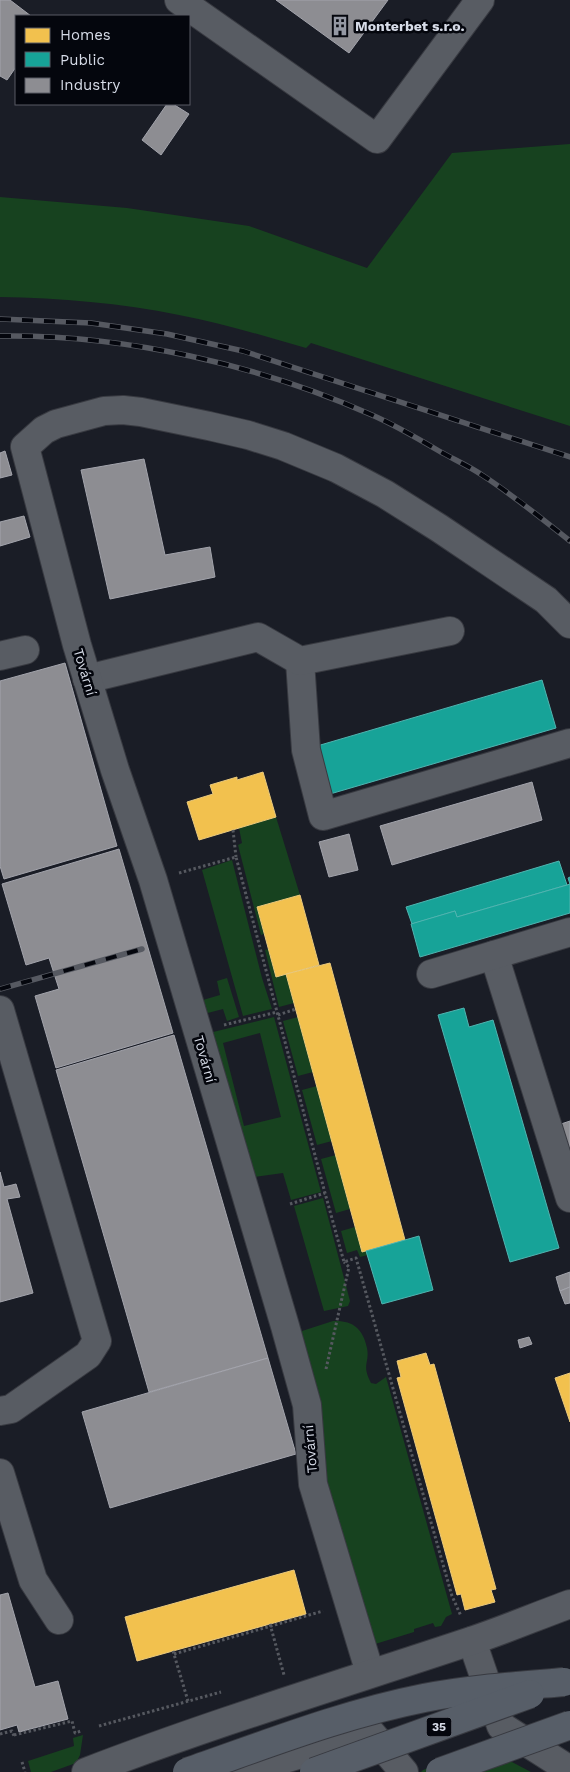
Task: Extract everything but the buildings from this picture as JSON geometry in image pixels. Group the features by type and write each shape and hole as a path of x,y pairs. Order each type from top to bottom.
{"main road":[{"name":"35","path":"187,1772 376,1709 422,1698 481,1689 564,1682 314,1772"},
{"path":"440,1772 570,1725"}],"street":[{"path":"180,0 377,139 480,0"},
{"name":"Tovární","path":"370,1673 313,1484 307,1405 153,880 115,770 87,679 24,447 44,430 56,424 104,411 122,410 209,426 283,446 336,468 385,494 546,600 570,624"},
{"path":"87,679 258,637 300,661 450,631"},
{"path":"300,661 306,750 323,816 570,743"},
{"path":"431,974 570,932"},
{"path":"494,955 570,1198"},
{"path":"0,1010 97,1341 88,1356 10,1409 0,1411"},
{"path":"0,1473 34,1580 59,1620"},
{"path":"86,1772 131,1764 370,1673 468,1631 570,1604"},
{"path":"468,1631 501,1726 570,1770"},
{"path":"242,1772 371,1732 403,1772"}],"path":[{"path":"233,830 236,857 325,1193 344,1262 349,1267 337,1321"},
{"path":"175,874 236,857"},
{"path":"223,1026 296,1009"},
{"path":"290,1204 325,1193"},
{"path":"344,1262 356,1258 452,1596 468,1631"},
{"path":"190,1709 173,1652 332,1609"},
{"path":"271,1625 286,1684"},
{"path":"0,1734 12,1731 14,1736 72,1721 75,1733 81,1731"},
{"path":"22,1762 25,1772"}],"green space":[{"path":"570,144 570,426 311,343 306,348 211,322 135,307 68,300 0,297 0,197 127,208 249,226 367,268 452,153"},
{"path":"276,817 300,895 257,907 264,934 261,935 238,845 242,843 239,828"},
{"path":"232,860 262,978 272,1009 243,1016 202,870"},
{"path":"268,949 276,977 286,974 294,1003 279,1007 265,950"},
{"path":"227,978 239,1017 227,1021 223,1009 200,1015 196,1002 220,995 217,981"},
{"path":"274,1017 321,1192 291,1200 283,1173 247,1178 205,1034","holes":["260,1033 281,1117 244,1126 223,1043"]},
{"path":"298,1017 313,1072 298,1076 283,1021"},
{"path":"317,1086 332,1141 317,1145 302,1090"},
{"path":"336,1155 350,1209 336,1213 321,1159"},
{"path":"323,1198 350,1301 348,1306 324,1311 294,1206"},
{"path":"355,1227 362,1252 366,1251 368,1255 360,1257 357,1250 347,1253 341,1231"},
{"path":"333,1321 351,1324 363,1335 368,1353 366,1368 371,1383 376,1384 386,1377 452,1614 446,1617 441,1626 435,1627 433,1623 414,1629 414,1632 372,1645 325,1493 299,1334 302,1331"},
{"path":"83,1735 80,1755 76,1763 51,1772 31,1772 28,1761 74,1746 73,1738"},
{"path":"479,1749 510,1761 531,1772 421,1772 423,1770"}],"railway":[{"path":"0,319 91,323 167,334 243,351 570,457"},
{"path":"0,336 95,340 142,347 190,356 237,368 284,381 329,397 389,423 472,469 516,499 570,541"},
{"path":"0,989 142,949"}],"place":[{"name":"Monterbet s.r.o.","path":"340,26"}]}
